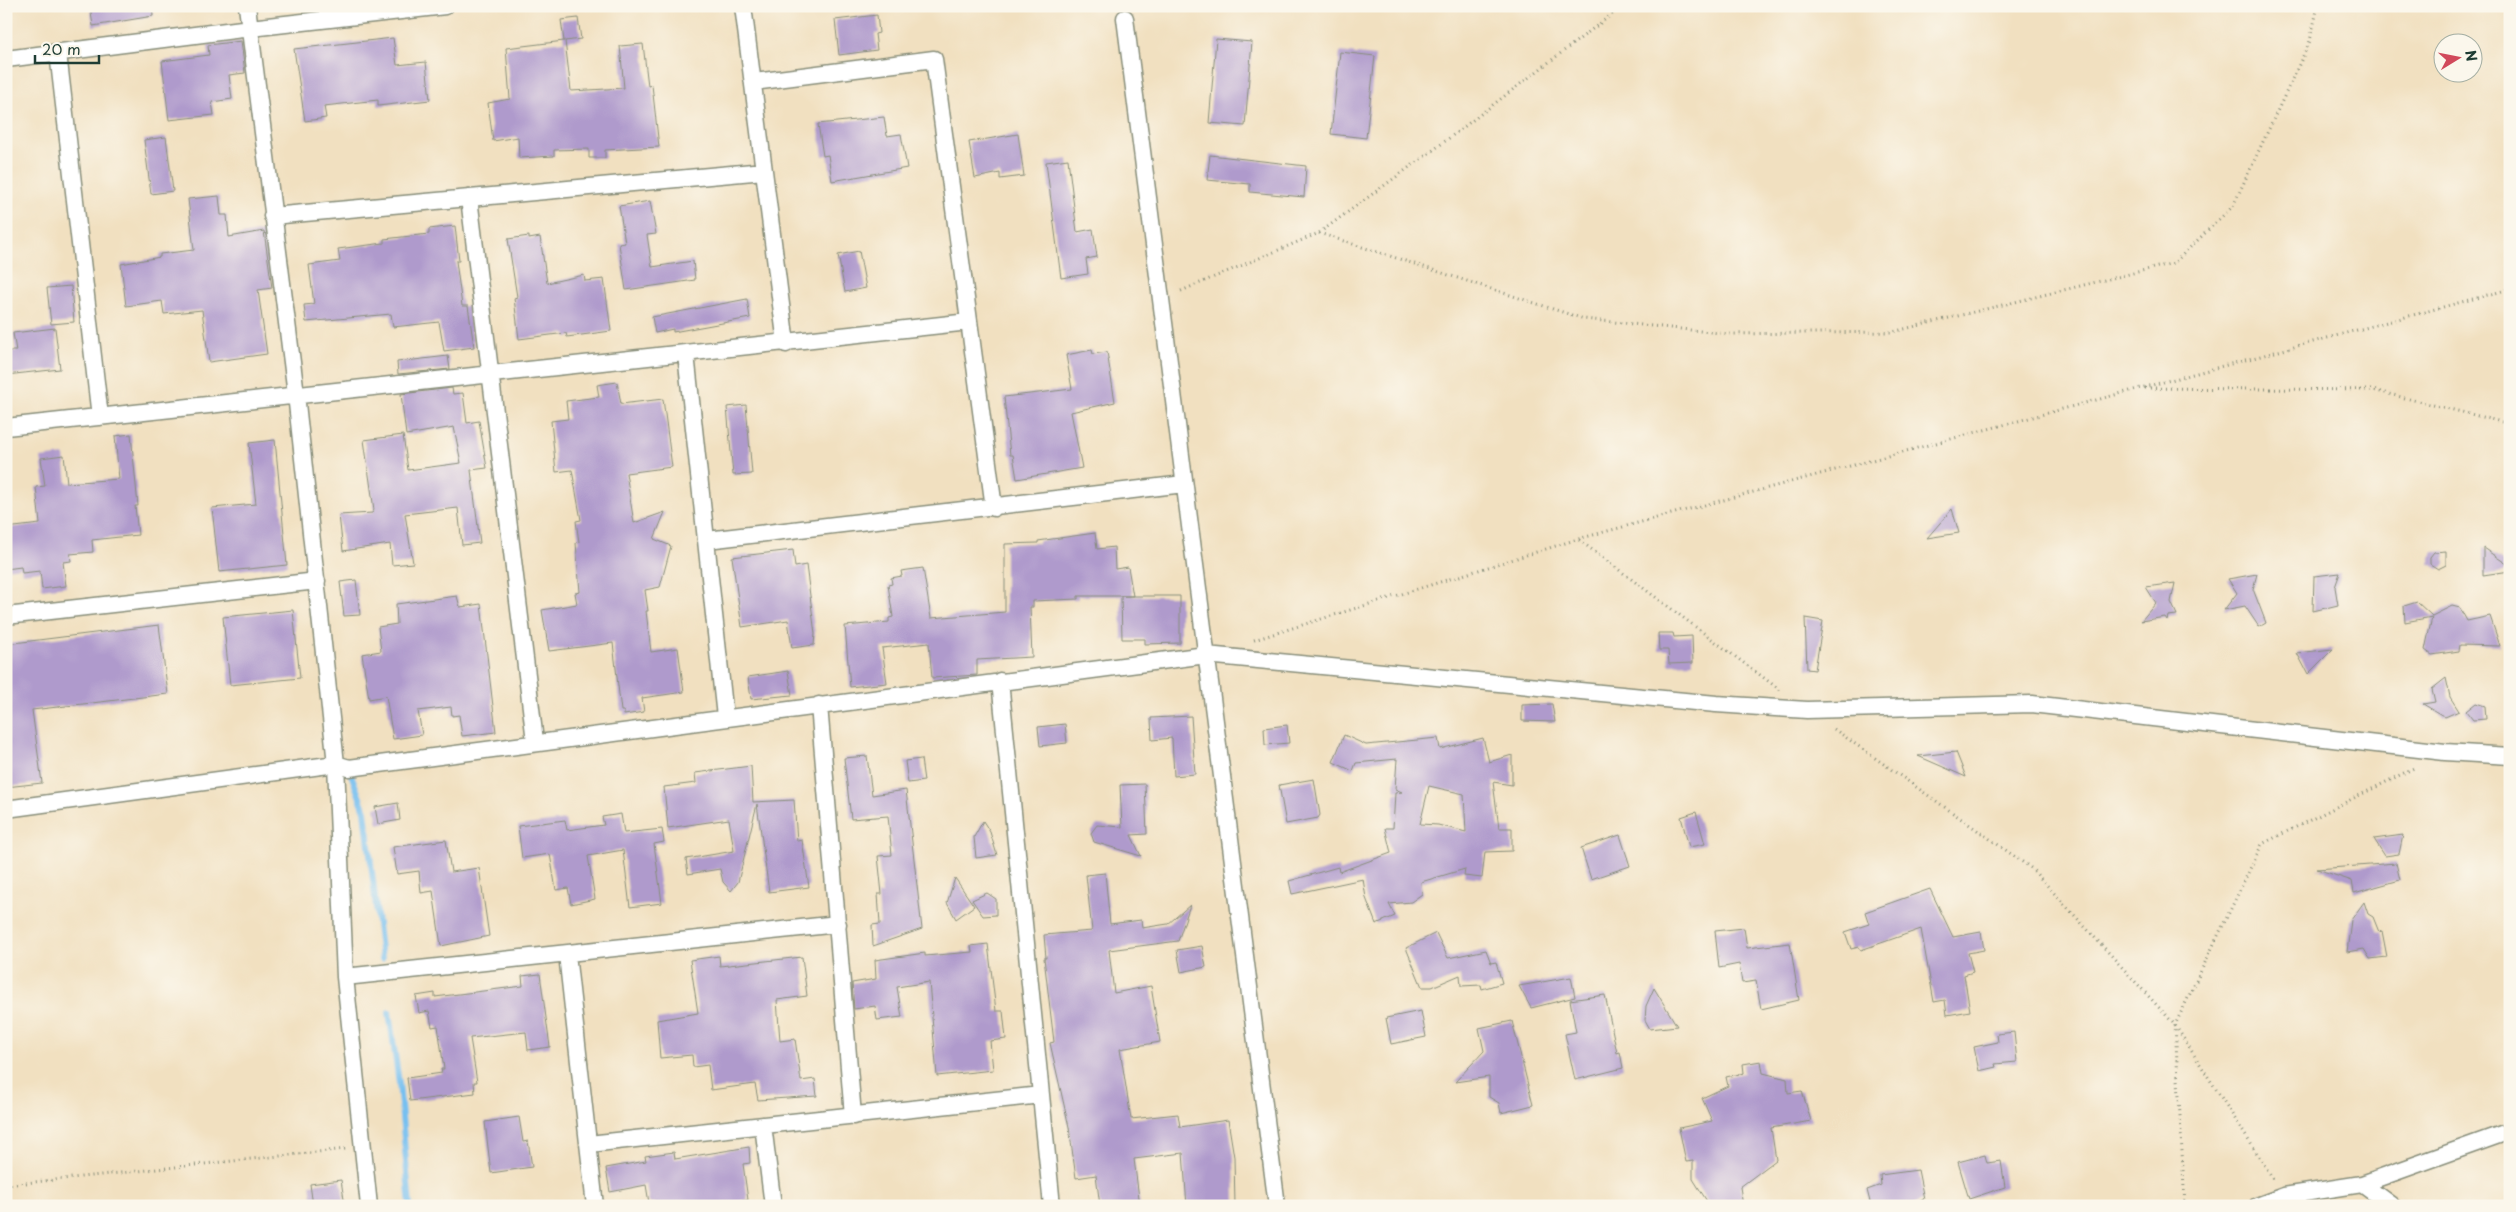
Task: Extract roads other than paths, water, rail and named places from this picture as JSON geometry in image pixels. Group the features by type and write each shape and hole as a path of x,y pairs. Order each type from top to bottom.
{"street":[{"path":"247,6 272,216 296,394 336,764 345,977 370,1206"},
{"path":"6,59 250,28 445,6"},
{"path":"743,6 786,344"},
{"path":"1125,18 1277,1206"},
{"path":"58,53 100,417"},
{"path":"754,82 934,58 994,508"},
{"path":"272,216 764,171"},
{"path":"469,198 535,741"},
{"path":"6,427 296,394 786,344 969,322"},
{"path":"686,354 724,717"},
{"path":"706,540 994,508 1184,484"},
{"path":"6,616 317,581"},
{"path":"6,809 336,764 349,768 535,741 1206,654 1707,703 1807,710 2032,704 2445,752 2510,756"},
{"path":"1000,681 1052,1206"},
{"path":"819,705 854,1116"},
{"path":"345,977 838,924"},
{"path":"567,954 596,1206"},
{"path":"589,1144 1041,1095"},
{"path":"763,1125 773,1206"},
{"path":"2257,1206 2362,1184 2510,1131"},
{"path":"2362,1184 2392,1206"}],"waterway":[{"path":"349,769 365,811 382,959"},
{"path":"389,1012 399,1083 410,1206"}]}
